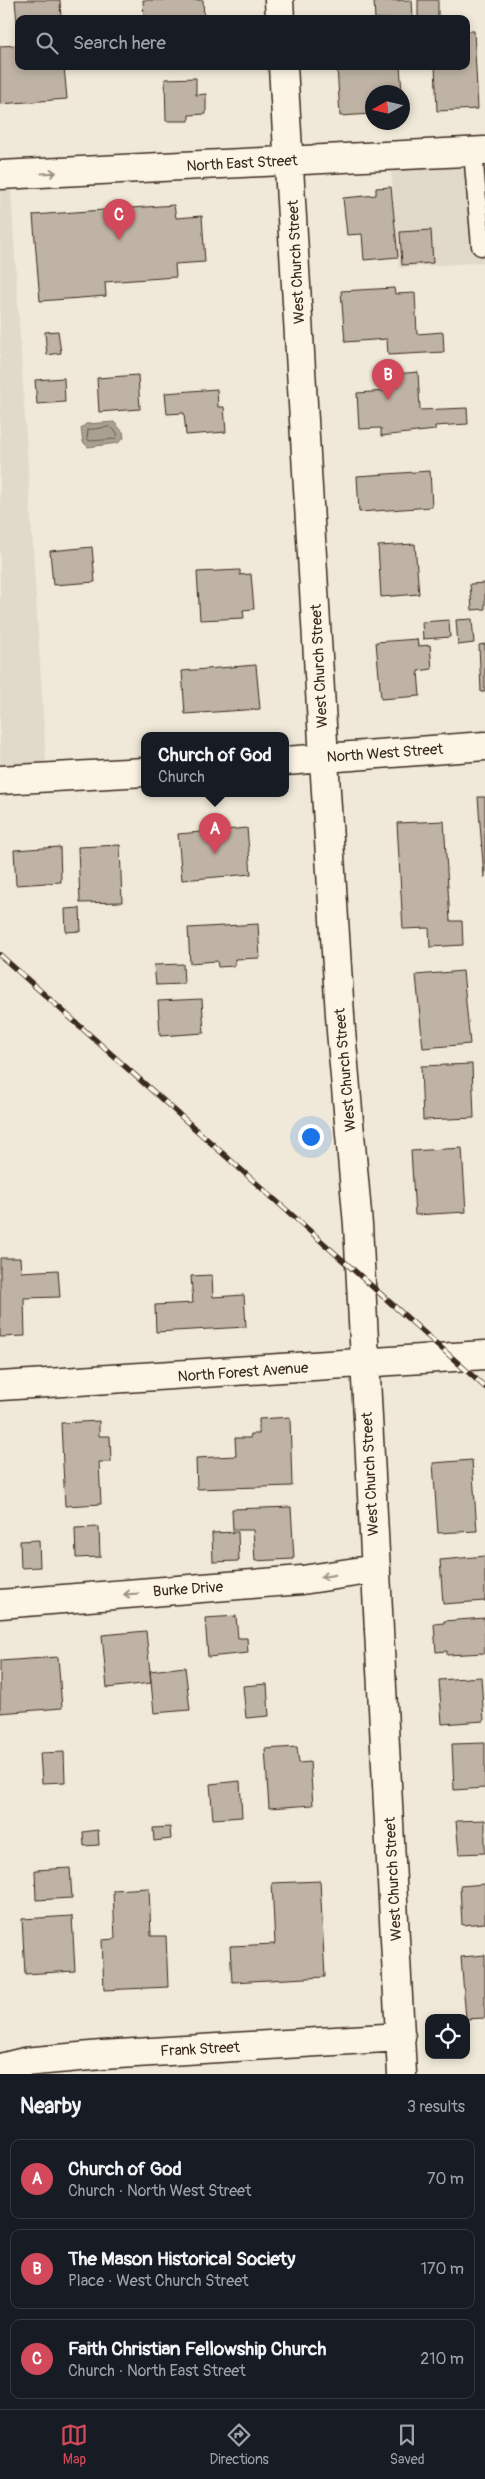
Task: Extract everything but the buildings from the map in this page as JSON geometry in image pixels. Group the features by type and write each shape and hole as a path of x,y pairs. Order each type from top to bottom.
{"street":[{"path":"279,0 280,15"},
{"name":"West Church Street","path":"283,70 341,1021 358,1225 402,2074"},
{"name":"North East Street","path":"0,175 479,151"},
{"name":"North West Street","path":"289,762 485,746"},
{"path":"0,780 141,772"},
{"name":"North Forest Avenue","path":"0,1386 485,1355"},
{"name":"Burke Drive","path":"0,1604 302,1580 376,1569"},
{"name":"Frank Street","path":"0,2068 24,2062 102,2055 401,2037"}],"lane":[{"path":"479,151 481,246"}],"shaded area":[{"path":"485,151 485,262 399,268 390,156"},
{"path":"0,175 10,175 47,778 0,780"}],"water":[{"path":"114,422 123,432 124,438 118,443 88,447 83,442 81,428 86,424"}],"railway":[{"path":"0,955 485,1387"}],"place":[{"name":"Faith Christian Fellowship Church","path":"119,240"},
{"name":"The Mason Historical Society","path":"388,400"},
{"name":"Church of God","path":"215,854"}]}
